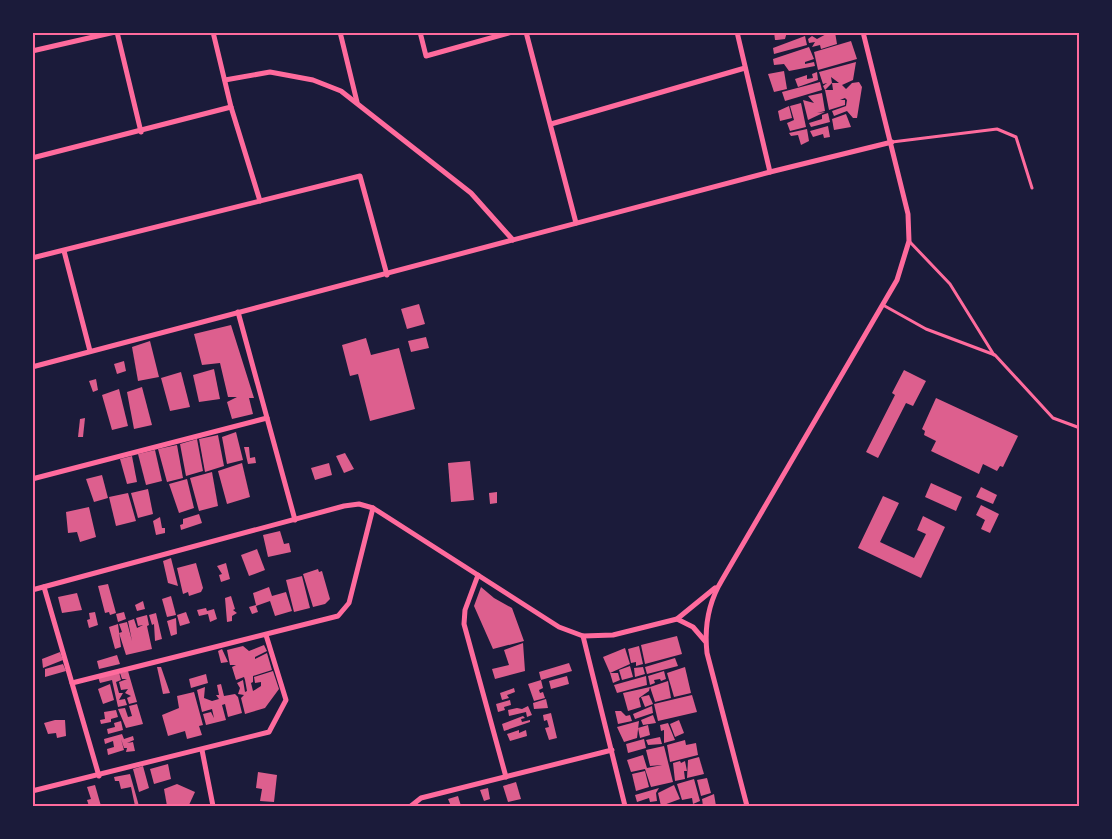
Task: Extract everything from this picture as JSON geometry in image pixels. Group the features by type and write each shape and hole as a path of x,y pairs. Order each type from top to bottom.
{"street":[{"path":"32,51 116,32 141,132"},
{"path":"213,32 231,107 260,201"},
{"path":"340,32 357,103"},
{"path":"420,32 426,56 512,32"},
{"path":"526,32 576,223"},
{"path":"737,32 770,172"},
{"path":"747,806 710,666 706,641 709,609 722,580 883,305 903,268 909,241 908,214 892,142 863,32"},
{"path":"551,124 745,68"},
{"path":"225,80 270,72 313,80 341,91 471,193 513,240"},
{"path":"32,158 141,132 231,107"},
{"path":"32,367 770,172 892,142"},
{"path":"32,258 360,176 387,274"},
{"path":"64,250 90,351"},
{"path":"238,312 295,520"},
{"path":"32,479 267,418"},
{"path":"32,590 351,504 373,508 559,627 583,636 613,635 677,619 701,601 722,580"},
{"path":"72,683 333,618 342,613 349,604 373,508"},
{"path":"478,575 465,610 464,624 506,777"},
{"path":"44,587 99,776"},
{"path":"677,619 693,627 706,641"},
{"path":"32,791 99,776 269,732 286,700 266,635"},
{"path":"583,636 625,806"},
{"path":"202,750 213,806"},
{"path":"411,806 421,798 612,750"}],"lane":[{"path":"892,142 997,128 1016,137 1032,188"},
{"path":"909,241 950,284 995,355 1053,418 1080,428"},
{"path":"883,305 926,329 995,355"}],"building":[{"path":"774,32 787,32 785,39 775,40"},
{"path":"830,32 835,32 837,44 821,49 820,45 812,47 815,42 809,43 808,39 812,36 817,39"},
{"path":"805,36 807,45 774,54 773,48"},
{"path":"851,41 857,59 818,70 814,52"},
{"path":"809,47 814,59 805,62 805,64 814,62 815,66 789,71 784,64 774,65 773,59"},
{"path":"856,62 853,80 842,85 846,89 852,83 859,82 862,87 857,118 853,118 847,111 834,116 832,111 846,106 847,100 845,98 840,100 845,100 845,105 829,110 823,86 827,83 823,84 819,72","holes":["831,77 839,83 832,83","832,83 833,90 825,90"]},
{"path":"784,71 787,89 774,92 768,74"},
{"path":"817,72 818,80 798,87 795,79 807,75 807,79 813,78 812,74"},
{"path":"820,82 822,90 785,101 782,92"},
{"path":"822,93 825,111 817,113 825,112 808,120 803,100 814,103 808,96"},
{"path":"801,103 806,127 790,131 787,123 794,120 790,106"},
{"path":"789,106 792,118 780,121 778,111"},
{"path":"828,113 830,122 811,127 809,123 822,119 822,115"},
{"path":"846,114 851,127 834,130 832,119"},
{"path":"828,126 830,137 824,138 823,134 813,137 810,131"},
{"path":"807,129 809,141 801,145 798,135 791,136 789,133"},
{"path":"419,304 425,324 407,329 401,309"},
{"path":"231,325 254,398 249,398 253,414 232,419 227,402 237,397 228,397 220,363 202,365 194,334"},
{"path":"426,337 429,348 411,352 408,341"},
{"path":"366,338 371,355 399,348 415,409 370,421 358,374 350,376 342,345"},
{"path":"150,341 159,377 138,381 132,347"},
{"path":"124,361 126,371 117,374 114,364"},
{"path":"214,369 220,399 199,402 193,375"},
{"path":"904,370 926,381 913,406 906,403 878,458 866,452 895,395 892,393"},
{"path":"181,372 190,407 170,411 161,378"},
{"path":"96,379 98,390 93,392 89,381"},
{"path":"142,387 152,425 134,429 127,392"},
{"path":"119,389 128,426 112,430 102,395"},
{"path":"936,398 1018,436 1003,467 1000,466 997,471 983,464 979,474 931,451 936,441 924,435 925,431 922,429"},
{"path":"85,418 83,437 78,437 80,419"},
{"path":"236,432 243,460 227,464 222,437"},
{"path":"218,435 224,466 205,472 199,439"},
{"path":"197,439 203,471 186,476 180,444"},
{"path":"177,445 183,478 167,482 158,449"},
{"path":"244,447 249,447 250,458 255,457 256,463 248,464"},
{"path":"155,450 162,481 146,485 138,454"},
{"path":"345,453 354,469 344,473 336,456"},
{"path":"132,456 137,482 127,484 120,459"},
{"path":"470,461 474,500 451,502 448,463"},
{"path":"242,463 250,497 227,504 218,471"},
{"path":"329,463 332,475 315,480 311,468"},
{"path":"212,472 218,506 199,511 190,478"},
{"path":"102,475 108,498 94,502 86,479"},
{"path":"187,479 194,508 179,513 169,484"},
{"path":"931,483 962,497 956,511 925,497"},
{"path":"981,487 997,495 993,504 976,497"},
{"path":"148,489 153,514 138,518 131,493"},
{"path":"497,492 497,503 490,504 489,493"},
{"path":"128,493 136,521 116,526 109,497"},
{"path":"883,496 899,503 880,542 914,558 926,534 917,530 923,516 945,527 921,578 858,548"},
{"path":"981,505 999,514 990,533 981,529 985,520 976,515"},
{"path":"89,507 96,537 80,542 77,532 68,533 66,512"},
{"path":"199,514 202,523 181,530 180,525 183,524 183,519"},
{"path":"160,517 165,533 156,535 153,521"},
{"path":"280,531 284,544 289,543 291,552 268,557 263,535"},
{"path":"257,549 265,570 249,576 241,555"},
{"path":"171,558 178,586 168,583 163,561"},
{"path":"196,563 203,588 201,592 189,596 188,592 183,594 177,568"},
{"path":"226,563 230,579 221,582 219,575 222,574 217,566"},
{"path":"318,569 319,572 322,571 330,599 325,604 313,607 303,574"},
{"path":"302,576 310,608 294,612 286,580"},
{"path":"108,584 116,613 110,615 109,612 105,613 98,586"},
{"path":"269,587 272,596 286,592 292,611 275,616 270,601 256,606 258,612 252,614 249,607 256,605 253,593"},
{"path":"481,587 494,598 512,608 524,641 493,649 474,606"},
{"path":"77,593 82,610 62,613 58,597"},
{"path":"171,596 176,615 167,617 162,599"},
{"path":"231,596 235,609 233,610 237,613 232,616 232,621 227,622 225,598"},
{"path":"143,601 145,609 137,611 135,605"},
{"path":"206,608 207,611 214,609 217,619 210,622 208,614 199,616 197,610"},
{"path":"95,612 98,625 89,628 87,620 90,619 89,613"},
{"path":"124,612 126,619 118,622 116,614"},
{"path":"186,612 190,623 180,626 177,615"},
{"path":"156,613 162,639 155,641 154,624 152,625 149,615"},
{"path":"147,615 149,625 147,626 152,649 126,655 119,633 122,632 119,624 127,622 132,641 128,621 134,619 137,628 143,625 138,626 136,618"},
{"path":"176,618 177,634 171,636 167,621"},
{"path":"118,624 121,647 115,649 109,627"},
{"path":"677,636 682,654 645,664 641,645"},
{"path":"523,643 525,671 495,679 492,669 509,665 504,650"},
{"path":"264,645 267,651 255,657 255,659 267,653 272,670 253,676 253,682 251,683 253,691 261,686 261,682 255,683 254,677 273,671 279,689 265,708 245,714 241,698 244,695 238,694 240,688 237,683 243,680 245,692 247,691 245,680 244,677 236,680 232,667 236,665 230,665 227,650 243,646 249,651"},
{"path":"639,646 643,664 636,666 636,662 631,663 628,649"},
{"path":"625,648 630,664 610,673 603,657"},
{"path":"222,649 228,662 221,663 218,651"},
{"path":"60,652 63,660 43,668 42,659"},
{"path":"117,655 120,664 99,669 97,661"},
{"path":"675,658 678,666 647,674 645,667"},
{"path":"569,663 572,671 541,680 539,672"},
{"path":"63,664 66,671 45,677 45,669"},
{"path":"630,666 633,677 622,680 619,670"},
{"path":"157,667 161,667 170,693 163,694"},
{"path":"643,667 645,674 635,677 634,668"},
{"path":"685,667 691,693 674,697 667,673"},
{"path":"128,671 137,702 129,704 127,698 131,696 125,693 128,689 121,690 119,682 127,679 122,679 120,673"},
{"path":"664,671 666,679 661,681 660,679 654,680 655,683 650,685 648,676"},
{"path":"119,672 121,680 116,682 119,693 123,693 119,700 125,699 127,705 118,707 112,680 100,683 98,677"},
{"path":"610,673 618,673 620,680 613,683"},
{"path":"206,674 208,683 191,688 189,679"},
{"path":"567,676 569,684 551,689 549,681"},
{"path":"646,676 647,685 617,693 614,685"},
{"path":"541,680 543,688 539,690 540,693 543,692 545,698 534,701 528,684"},
{"path":"668,681 671,698 655,702 650,687"},
{"path":"110,684 114,700 103,704 98,689"},
{"path":"221,684 224,696 235,694 238,697 242,713 228,717 225,704 222,705 226,720 206,725 203,714 211,712 214,718 212,709 202,712 197,690 205,687 204,698 212,701 219,699 216,695 219,695 217,685"},
{"path":"650,687 649,691 639,698 641,707 628,711 623,693"},
{"path":"514,688 515,692 507,695 509,698 502,700 500,693"},
{"path":"194,692 203,725 199,726 202,735 187,739 185,731 168,736 162,715 179,708 177,696"},
{"path":"649,695 653,704 645,707 641,697"},
{"path":"692,695 697,712 658,721 654,704"},
{"path":"546,699 548,708 534,709 533,703"},
{"path":"510,700 511,705 504,707 505,710 498,712 496,704"},
{"path":"137,704 143,724 126,728 118,709 125,708 128,717 132,716 129,706"},
{"path":"528,706 532,715 527,717 526,712 509,716 508,710 522,709"},
{"path":"652,706 653,713 635,719 633,714"},
{"path":"116,710 118,717 111,719 111,722 101,724 100,720 105,719 104,712"},
{"path":"615,711 621,711 626,716 630,715 632,721 618,724"},
{"path":"551,713 557,738 549,740 545,728 549,727 547,720 544,721 543,715"},
{"path":"653,715 656,723 643,725 641,720"},
{"path":"523,716 525,718 521,719 522,722 530,720 530,722 504,731 502,724"},
{"path":"65,720 66,736 57,738 56,733 48,734 44,723"},
{"path":"679,720 684,733 675,737 670,724"},
{"path":"121,721 123,730 108,734 107,729 115,727 114,723"},
{"path":"639,721 637,738 624,742 617,727"},
{"path":"668,723 675,740 664,743 664,730 661,731 660,725"},
{"path":"648,725 650,735 640,738 638,728"},
{"path":"519,730 519,733 526,730 527,736 510,741 507,734"},
{"path":"122,734 124,739 133,736 134,740 127,743 133,742 135,751 126,752 127,748 124,748 121,739 124,750 108,755 107,749 114,747 113,741 105,744 104,739"},
{"path":"660,737 662,744 648,745 646,740"},
{"path":"644,739 646,748 628,753 626,744"},
{"path":"685,740 686,745 696,743 698,755 670,762 667,745"},
{"path":"664,746 673,782 651,787 645,769 631,772 627,760 643,755 647,768 662,765 650,766 646,750"},
{"path":"699,757 704,774 687,778 688,760"},
{"path":"680,761 681,763 685,761 687,771 684,771 685,779 675,781 673,763"},
{"path":"168,764 171,779 154,784 150,769"},
{"path":"143,766 149,788 139,792 133,769"},
{"path":"645,771 649,787 636,791 632,774"},
{"path":"258,772 277,775 274,802 260,801 262,789 256,788"},
{"path":"130,774 139,806 135,806 131,787 121,789 119,781 115,781 114,777"},
{"path":"707,778 711,793 701,796 697,780"},
{"path":"694,779 700,801 693,804 692,798 682,800 677,784"},
{"path":"516,782 521,799 508,802 503,786"},
{"path":"177,784 195,792 189,805 167,806 164,789"},
{"path":"95,785 101,806 89,806 87,800 91,799 87,787"},
{"path":"674,785 680,799 661,806 658,793"},
{"path":"488,788 490,799 484,801 480,790"},
{"path":"659,788 656,793 657,801 650,802 649,798 637,802 635,795"},
{"path":"714,794 716,806 703,806 702,799"},
{"path":"458,796 461,806 451,806 448,799"}]}
